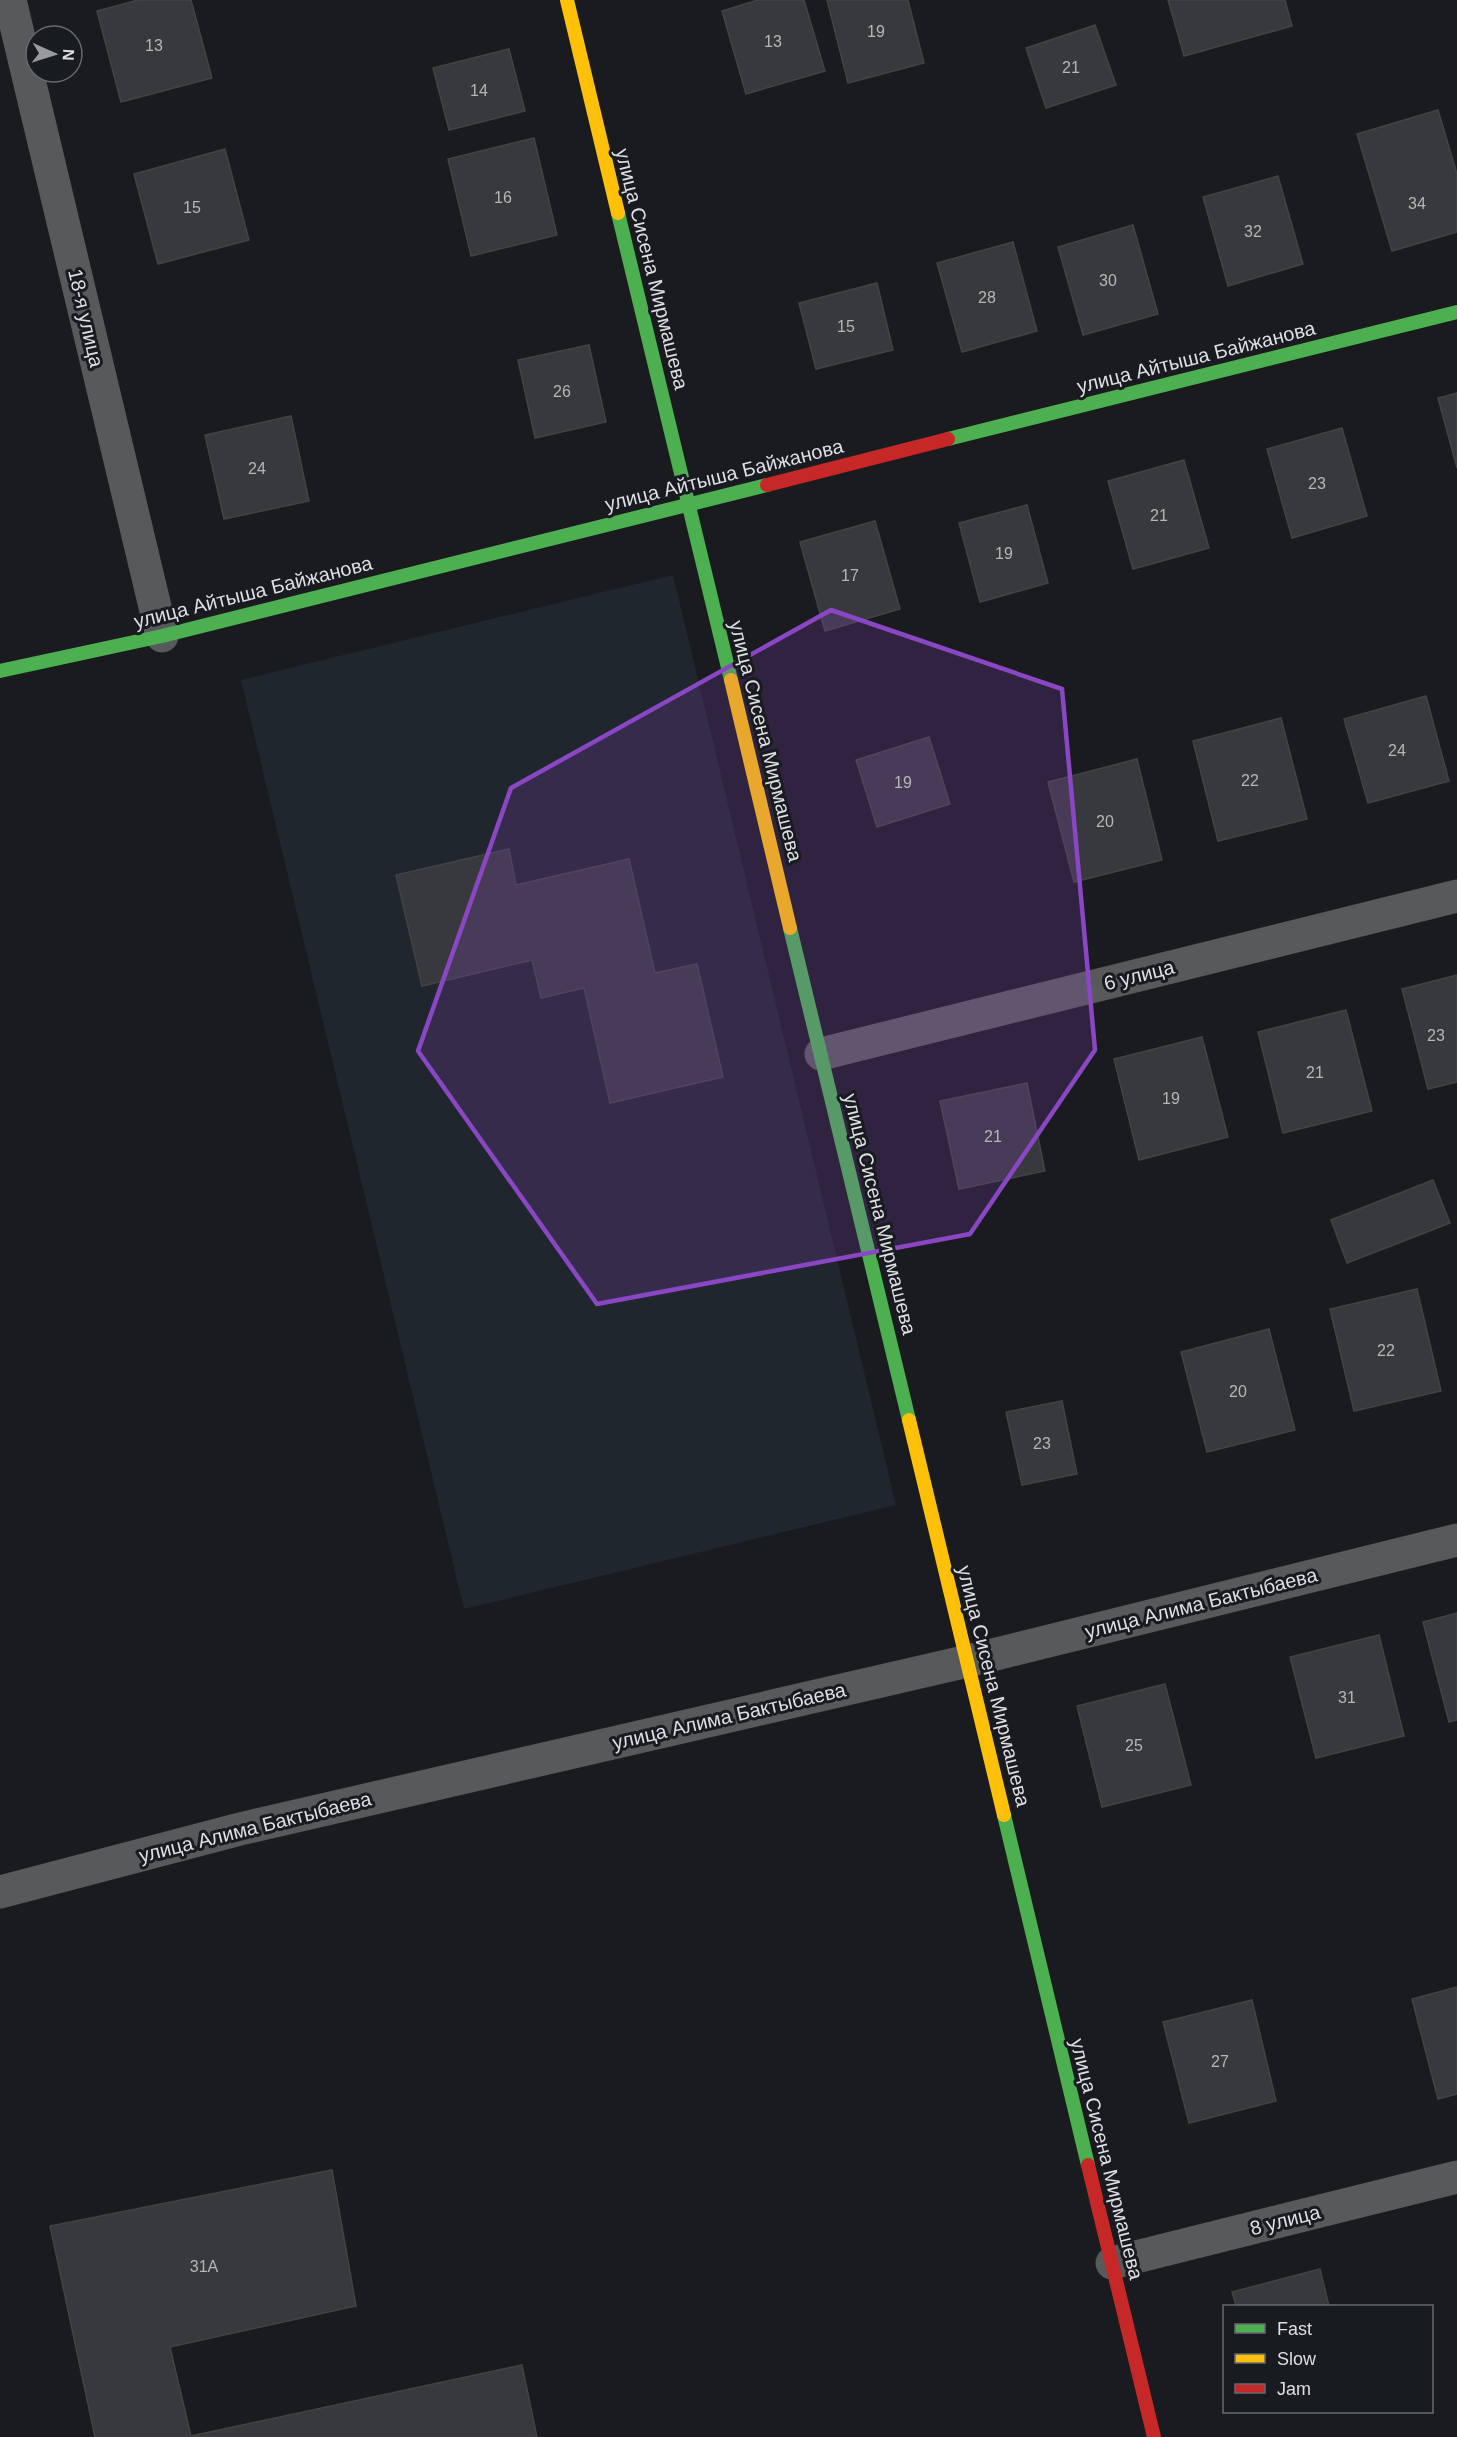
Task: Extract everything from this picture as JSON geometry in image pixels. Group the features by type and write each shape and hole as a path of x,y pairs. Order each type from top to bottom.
{"street":[{"name":"18-я улица","path":"10,0 162,636"},
{"name":"улица Сисена Мирмашева","path":"567,0 1154,2437"},
{"name":"улица Айтыша Байжанова","path":"0,671 162,636 1457,312"},
{"name":"6 улица","path":"821,1054 1457,896"},
{"name":"улица Алима Бактыбаева","path":"0,1892 240,1829 968,1661 1457,1540"},
{"name":"8 улица","path":"1112,2263 1457,2177"}],"highlighted area":[{"path":"831,610 1062,689 1095,1050 970,1234 597,1304 418,1051 511,788"}],"shaded area":[{"path":"673,575 896,1505 464,1609 241,680"}],"building":[{"path":"138,0 191,0 212,78 121,102 97,11"},
{"path":"758,0 804,0 825,71 746,94 722,11"},
{"path":"827,0 908,0 924,63 848,83"},
{"path":"1168,0 1285,0 1292,26 1184,56"},
{"path":"1095,25 1116,85 1046,108 1026,48"},
{"path":"509,49 525,111 449,130 433,68"},
{"path":"1438,110 1457,174 1457,232 1392,251 1357,134"},
{"path":"534,138 557,235 471,256 448,159"},
{"path":"225,149 249,240 158,264 134,174"},
{"path":"1278,176 1303,264 1228,286 1203,197"},
{"path":"1133,225 1158,314 1083,335 1058,247"},
{"path":"1013,242 1037,331 962,352 937,263"},
{"path":"877,283 893,350 816,369 799,303"},
{"path":"589,345 606,422 535,438 518,360"},
{"path":"1457,393 1457,468 1438,398"},
{"path":"291,416 309,501 224,519 205,435"},
{"path":"1342,428 1367,516 1292,538 1267,449"},
{"path":"1184,460 1209,548 1133,569 1108,481"},
{"path":"1027,505 1048,583 980,602 959,523"},
{"path":"875,521 900,609 825,631 800,542"},
{"path":"1426,696 1449,781 1368,803 1344,719"},
{"path":"1281,718 1307,819 1218,841 1193,741"},
{"path":"929,737 950,804 877,827 856,760"},
{"path":"1137,759 1162,860 1074,882 1048,782"},
{"path":"509,849 516,885 629,859 655,973 697,964 723,1077 610,1103 584,988 541,998 532,960 422,986 396,875"},
{"path":"1457,975 1457,1082 1428,1089 1402,989"},
{"path":"1346,1010 1372,1111 1283,1133 1258,1032"},
{"path":"1202,1037 1228,1137 1139,1160 1114,1059"},
{"path":"1027,1083 1045,1171 959,1189 940,1101"},
{"path":"1433,1180 1450,1223 1347,1263 1331,1220"},
{"path":"1417,1289 1441,1391 1354,1411 1330,1309"},
{"path":"1269,1329 1295,1430 1207,1452 1181,1352"},
{"path":"1062,1401 1077,1474 1022,1485 1006,1412"},
{"path":"1457,1613 1457,1720 1449,1722 1423,1622"},
{"path":"1379,1635 1404,1736 1316,1758 1290,1657"},
{"path":"1165,1684 1191,1785 1102,1807 1077,1706"},
{"path":"1457,1987 1457,2094 1438,2099 1412,1999"},
{"path":"1252,2000 1276,2101 1189,2123 1163,2022"},
{"path":"332,2170 356,2306 170,2347 191,2436 522,2365 537,2437 95,2437 50,2226"},
{"path":"1320,2269 1329,2305 1236,2305 1232,2292"}],"traffic: fast":[{"path":"618,213 731,680"},
{"path":"948,439 1457,312"},
{"path":"0,671 162,636 767,485"},
{"path":"790,928 909,1420"},
{"path":"1004,1815 1088,2165"}],"traffic: slow":[{"path":"567,0 618,213"},
{"path":"731,680 790,928"},
{"path":"909,1420 1004,1815"}],"traffic: jam":[{"path":"767,485 948,439"},
{"path":"1088,2165 1154,2437"}]}
